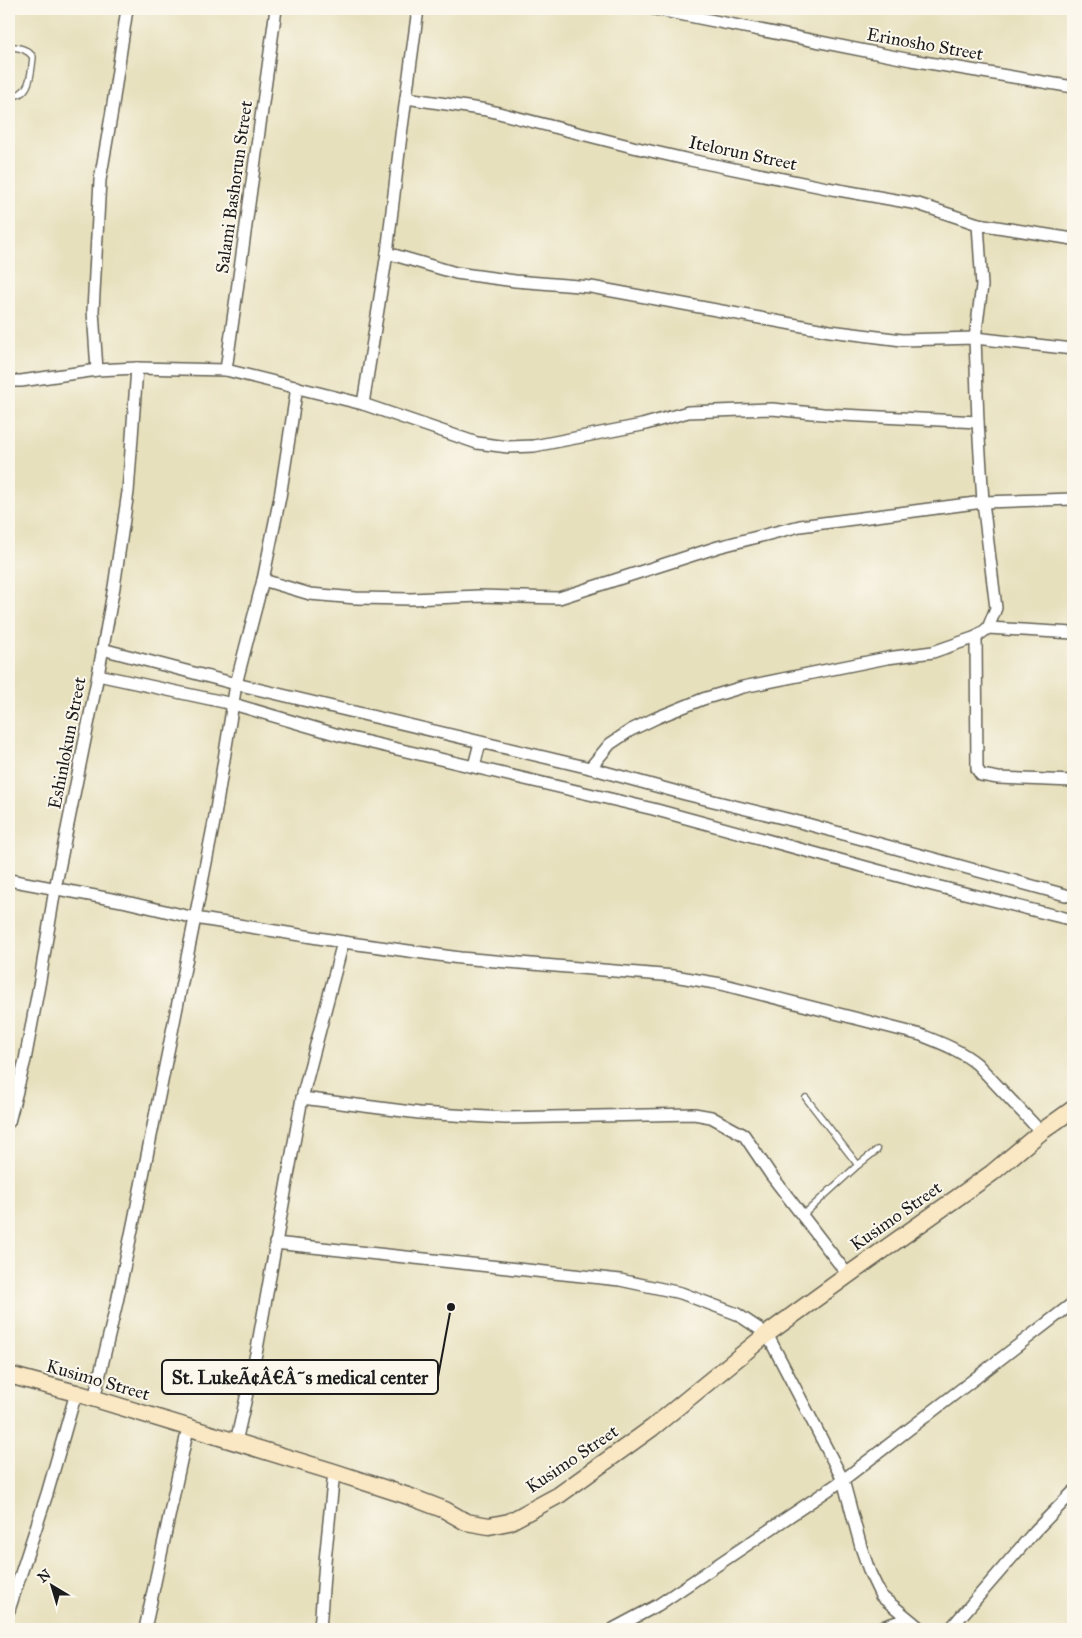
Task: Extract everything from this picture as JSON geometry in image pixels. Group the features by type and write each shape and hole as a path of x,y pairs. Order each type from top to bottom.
{"street":[{"path":"97,370 92,311 100,180 127,9"},
{"name":"Salami Bashorun Street","path":"226,370 276,9"},
{"path":"363,404 387,253 418,9"},
{"name":"Erinosho Street","path":"654,9 911,60 1073,87"},
{"name":"Itelorun Street","path":"406,98 487,110 690,160 827,188 918,204 978,224 1073,240"},
{"path":"590,768 610,744 631,730 703,699 743,687 887,658 932,652 976,636 988,628 996,608 983,502 978,422 975,338 982,286 978,224"},
{"path":"387,253 456,273 591,288 830,331 902,340 975,338 1073,349"},
{"path":"9,381 97,370 137,368 226,370 363,404 477,443 508,447 534,446 642,425 688,412 772,409 823,414 978,422"},
{"name":"Eshinlokun Street","path":"9,1122 40,980 55,889 98,675 122,540 137,368"},
{"path":"94,1399 123,1275 195,918 214,822 236,684 263,580 280,497 297,387"},
{"path":"263,580 310,594 356,598 479,596 558,598 718,547 800,526 983,502 1073,499"},
{"path":"988,628 1073,633"},
{"path":"976,636 977,769 981,775 998,778 1073,781"},
{"path":"102,649 236,684 590,768 684,794 807,824 1073,897"},
{"path":"98,675 233,704 342,736 653,809 924,883 1073,920"},
{"path":"474,766 480,742"},
{"path":"9,880 122,901 195,918 343,942 460,958 674,976 721,984 921,1035 948,1046 966,1055 990,1077 1041,1132"},
{"path":"236,1442 257,1349 302,1098 343,942"},
{"path":"302,1098 419,1113 496,1117 694,1114 712,1118 744,1134 771,1175 848,1275"},
{"name":"Kusimo Street","path":"9,1375 76,1393 334,1472 411,1497 445,1510 466,1522 489,1526 509,1522 559,1495 652,1428 767,1334 992,1173 1041,1132 1073,1109"},
{"path":"275,1243 620,1280 698,1299 737,1314 767,1334 843,1480 861,1547 881,1596 921,1629"},
{"path":"613,1629 658,1605 843,1480 1073,1303"},
{"path":"9,1610 47,1494 76,1393"},
{"path":"145,1629 188,1428"},
{"path":"320,1629 334,1472"},
{"path":"950,1629 1035,1531 1073,1492"},
{"path":"876,1629 907,1619"}],"lane":[{"path":"9,46 22,48 32,56 31,78 26,90 19,95 9,96"},
{"path":"806,1098 858,1166"},
{"path":"803,1215 877,1150"}],"place":[{"name":"St. LukeÃ¢Â€Â˜s medical center","path":"451,1307"}]}
